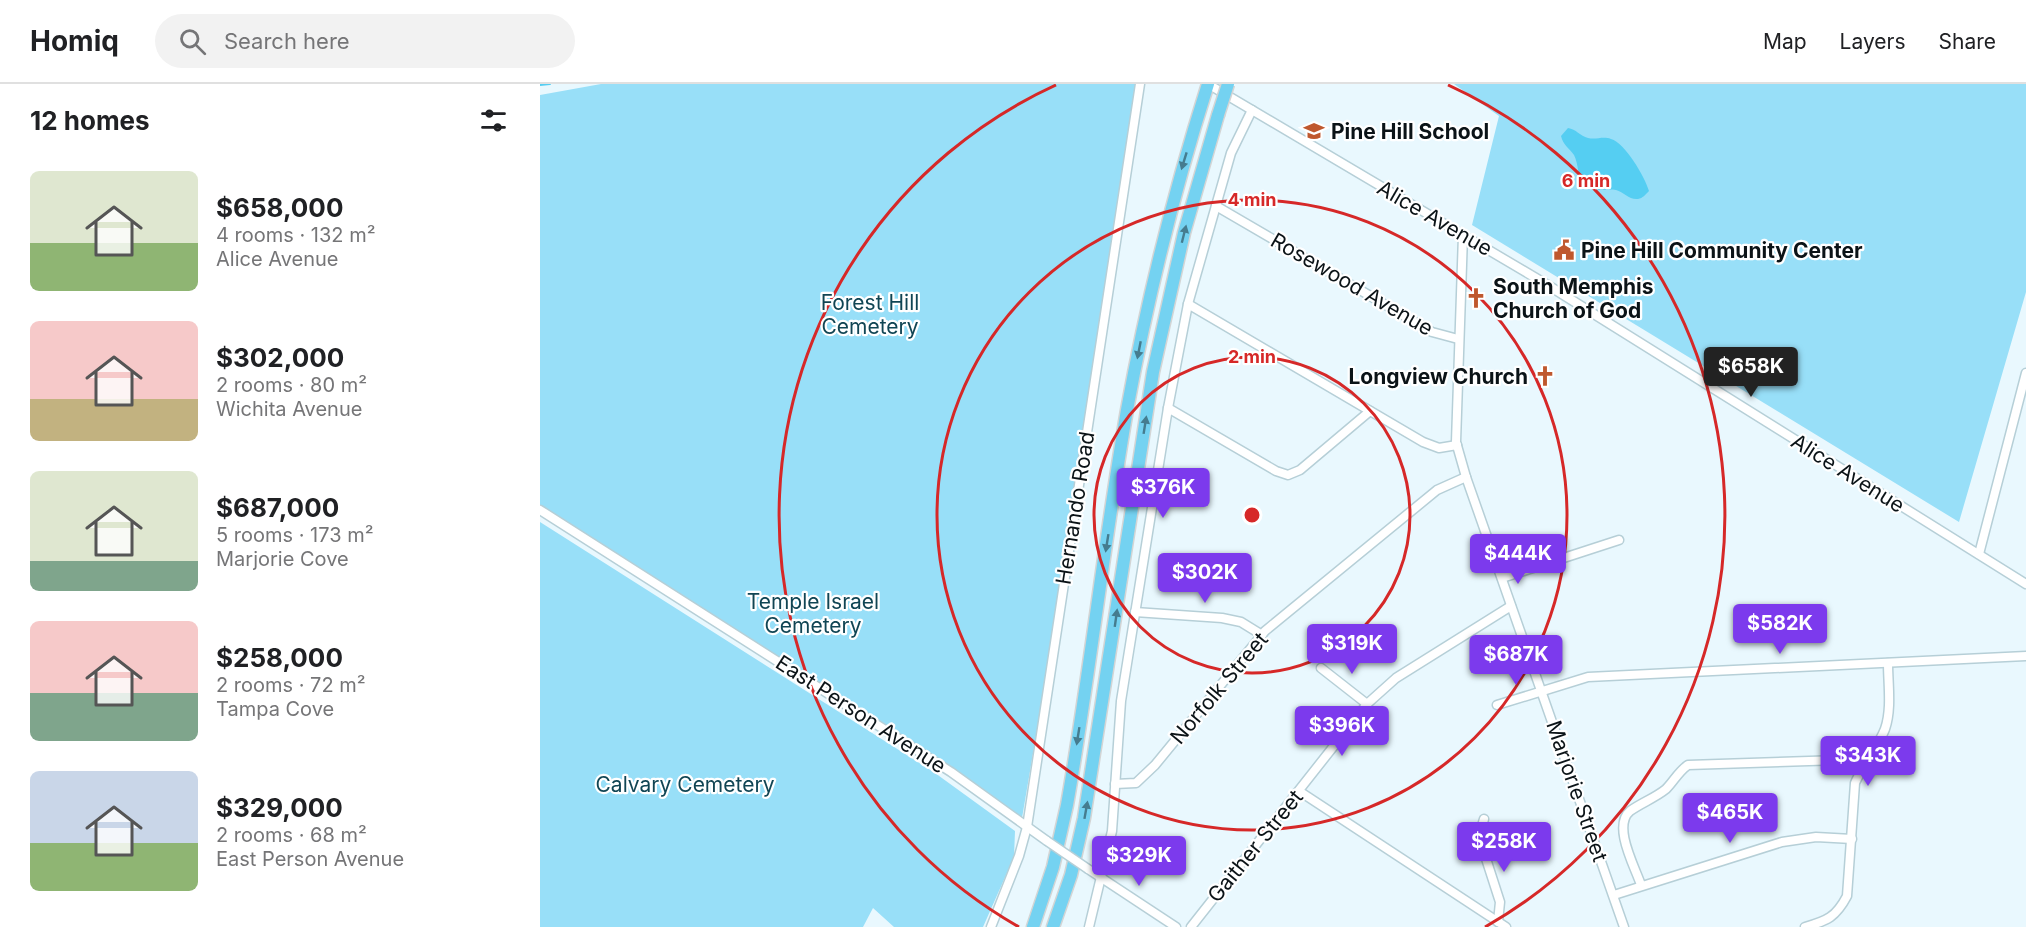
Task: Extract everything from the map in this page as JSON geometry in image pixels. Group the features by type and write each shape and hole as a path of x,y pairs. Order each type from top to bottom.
{"highway":[{"path":"1033,927 1053,867 1067,805 1139,347 1170,211 1208,84"},
{"path":"1053,927 1071,875 1084,818 1154,372 1184,233 1228,84"}],"street":[{"name":"Hernando Road","path":"991,927 1016,865 1026,827 1140,84"},
{"name":"Alice Avenue","path":"1208,84 1546,284 2026,584"},
{"path":"1089,927 1112,831 1121,701 1168,408 1188,304 1231,153 1252,110"},
{"name":"Rosewood Avenue","path":"1216,206 1431,332 1458,339"},
{"name":"Marjorie Street","path":"1463,235 1458,339 1457,446 1624,927"},
{"path":"1188,304 1431,446 1439,448 1457,446"},
{"path":"1979,555 2026,373"},
{"path":"1168,408 1272,469 1288,475 1300,470 1370,411"},
{"name":"Norfolk Street","path":"1114,784 1136,783 1155,765 1262,635 1437,490 1466,477"},
{"name":"East Person Avenue","path":"540,510 951,772 1047,842 1176,927"},
{"path":"1502,578 1619,540"},
{"name":"Gaither Street","path":"1191,927 1367,704 1396,678 1511,606"},
{"path":"1135,612 1222,618 1240,622 1262,635"},
{"path":"1497,705 1588,677 2026,656"},
{"path":"1805,927 1826,921 1840,910 1847,896 1855,783 1884,731 1889,712 1888,663"},
{"path":"1321,668 1367,704"},
{"path":"1641,885 1624,838 1623,819 1629,812 1667,788 1680,771 1688,765 1839,760 1863,766"},
{"path":"1299,791 1506,927"},
{"path":"1484,819 1480,840 1500,902 1493,919 1484,927"},
{"path":"1614,895 1782,842 1816,837 1852,839"}],"green space":[{"name":"Forest Hill Cemetery","path":"601,84 1137,84 1022,818 540,506 540,95"},
{"path":"1454,84 2026,84 2026,292 1959,522 1472,225 1499,116"},
{"name":"Calvary Cemetery","path":"540,522 935,773 1015,831 1014,857 983,927 894,927 873,908 863,927 540,927"}],"shaded area":[{"path":"1568,128 1588,138 1608,138 1616,142 1634,161 1649,191 1641,198 1635,199 1616,190 1596,190 1585,186 1582,183 1574,155 1561,136"}],"waterway":[{"path":"540,85 550,84"}],"place":[{"name":"Pine Hill School","path":"1314,131"},
{"name":"Pine Hill Community Center","path":"1564,250"},
{"name":"South Memphis Church of God","path":"1476,298"},
{"name":"Longview Church","path":"1545,376"}],"park label":[{"name":"Temple Israel Cemetery","path":"813,613"}]}
